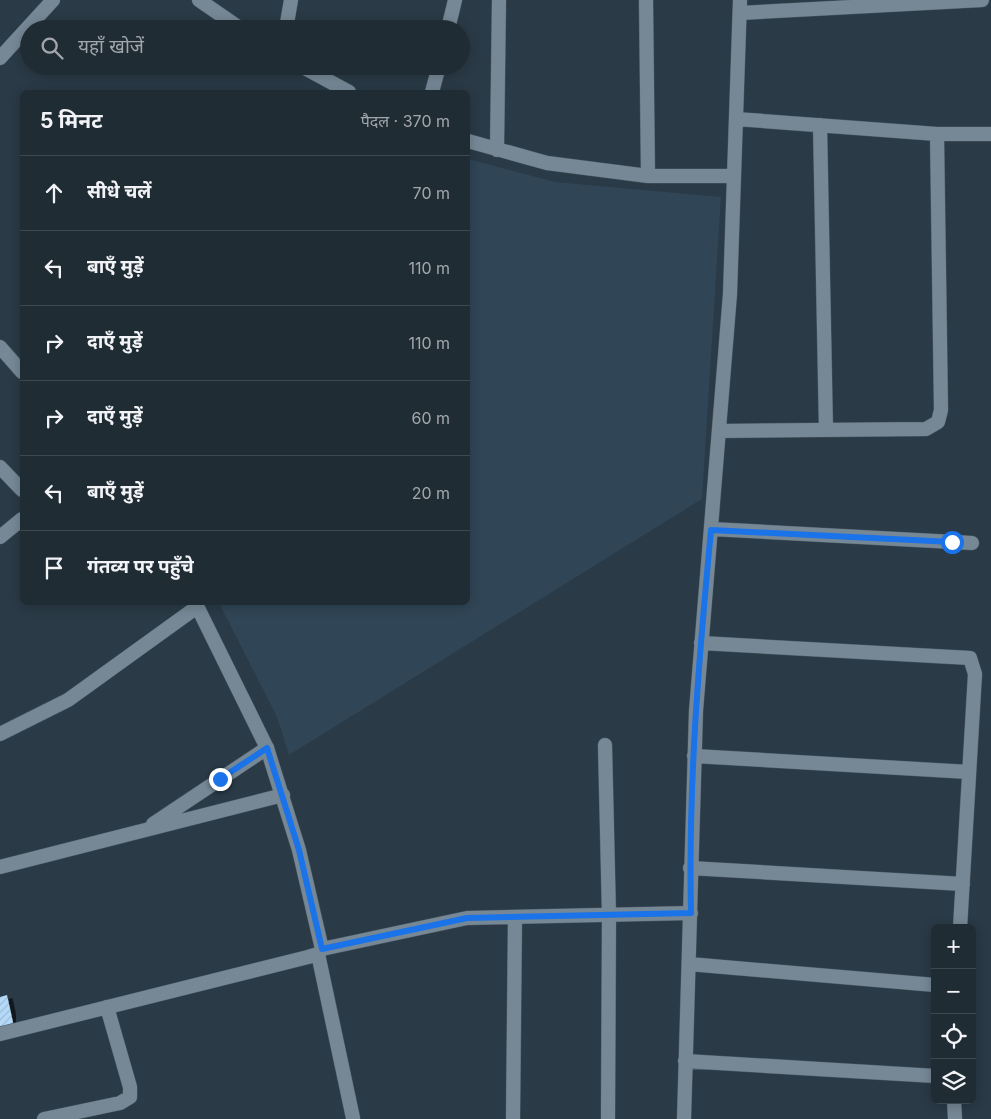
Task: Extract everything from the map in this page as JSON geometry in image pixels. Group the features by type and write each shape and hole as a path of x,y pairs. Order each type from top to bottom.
{"street":[{"path":"35,20 53,0"},
{"path":"199,0 228,20"},
{"path":"288,20 291,0"},
{"path":"450,20 456,0"},
{"path":"497,150 499,0"},
{"path":"646,0 648,176"},
{"path":"684,1119 694,756 700,643 730,294 740,6 982,0"},
{"path":"0,58 20,36"},
{"path":"318,75 345,90"},
{"path":"433,90 437,75"},
{"path":"736,119 937,134 991,134"},
{"path":"820,125 826,430"},
{"path":"719,431 926,429 938,422 941,410 937,134"},
{"path":"470,142 547,163 648,176 734,176"},
{"path":"0,348 20,370"},
{"path":"0,467 20,488"},
{"path":"0,536 20,521"},
{"path":"711,530 972,543"},
{"path":"0,734 68,700 196,605 267,748 283,795 299,850 353,1118"},
{"path":"700,643 970,658 975,674 960,924"},
{"path":"605,745 609,915 608,1119"},
{"path":"144,830 267,748"},
{"path":"694,756 969,772"},
{"path":"0,867 283,795"},
{"path":"690,868 962,884"},
{"path":"0,1034 320,952 467,918 691,913"},
{"path":"513,1119 515,917"},
{"path":"689,964 931,985"},
{"path":"44,1119 120,1103 130,1097 130,1087 107,1007"},
{"path":"686,1061 931,1076"},
{"path":"954,1104 955,1119"}],"shaded area":[{"path":"470,160 555,182 721,197 702,499 289,755 277,717 220,605 470,605"}],"building":[{"path":"7,995 14,1027 0,1030 0,997"}],"route":[{"path":"220,779 267,748 299,850 322,940 322,949 467,918 691,913 690,868 696,711 700,643 711,530 952,542"}]}
